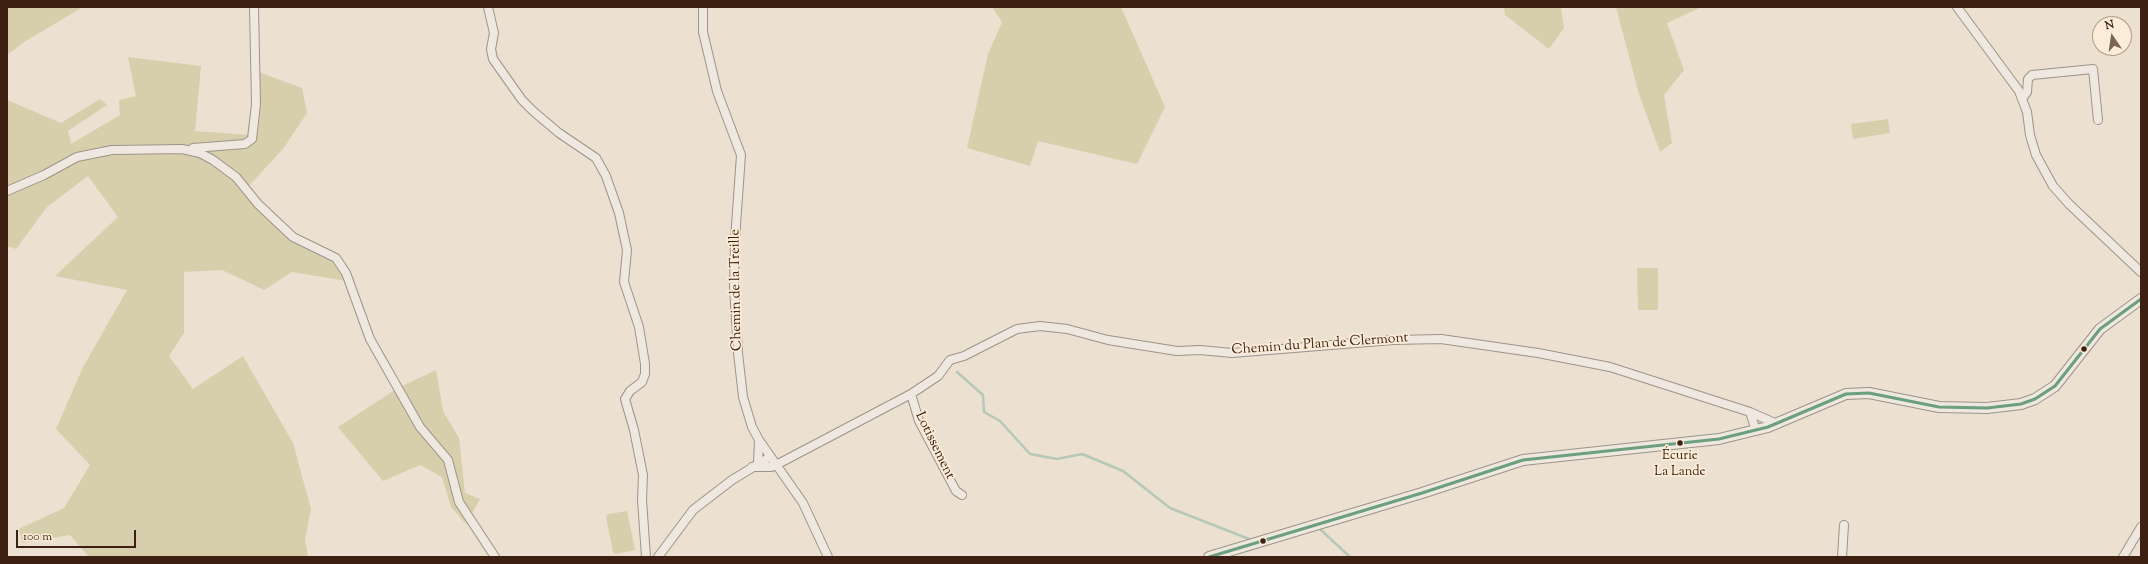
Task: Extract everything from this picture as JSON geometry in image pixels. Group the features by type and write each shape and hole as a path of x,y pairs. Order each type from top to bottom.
{"street":[{"path":"7,191 44,175 77,158 112,150 182,149 245,144 252,139 256,104 254,7"},
{"path":"488,7 494,33 492,49 493,59 528,105 559,133 596,158 606,176 619,213 627,250 624,282 639,327 645,364 645,374 642,382 630,392 625,399 634,430 643,475 642,500 646,557"},
{"name":"Chemin de la Treille","path":"703,7 703,32 715,83 741,155 734,239 734,287 738,353 743,397 752,427 770,457 803,503 828,557"},
{"path":"1957,7 2005,71 2022,100 2027,112 2030,135 2036,155 2053,186 2069,204 2141,272"},
{"path":"2022,100 2027,92 2028,79 2032,75 2093,69 2098,120"},
{"path":"182,149 200,153 213,160 236,177 258,204 293,237 336,258 346,273 370,339 420,427 448,460 459,502 495,557"},
{"path":"1209,557 1422,493 1523,460 1681,445 1756,431 1777,424 1833,399 1858,392 1877,394 1939,408 1987,408 2021,404 2046,394 2100,329 2141,299"},
{"name":"Chemin du Plan de Clermont","path":"776,465 911,394 938,376 950,360 964,356 1017,329 1040,326 1067,329 1108,340 1170,350 1200,350 1232,353 1392,340 1441,339 1538,353 1610,367 1750,412 1777,424"},
{"name":"Lotissement","path":"911,394 919,421 956,491 962,495"},
{"path":"1750,412 1756,431"},
{"path":"755,465 759,440"},
{"path":"658,557 694,510 732,480 770,457"},
{"path":"755,465 771,467 776,465"},
{"path":"1842,557 1844,525"},
{"path":"2123,557 2141,527"}],"shaded area":[{"path":"7,7 83,7 24,42 7,55"},
{"path":"992,7 1121,7 1165,107 1137,164 1038,141 1030,166 967,148 988,54 1002,22"},
{"path":"1504,7 1561,7 1564,28 1549,49 1505,15"},
{"path":"1616,7 1702,7 1667,23 1684,70 1664,95 1672,143 1660,152 1639,94"},
{"path":"128,57 201,66 195,131 247,135 256,71 302,88 307,113 283,149 244,191 284,235 337,264 347,281 292,272 264,290 222,270 184,272 184,333 169,356 193,389 243,356 293,443 311,509 305,539 308,557 89,557 70,535 22,543 19,529 64,508 90,465 56,429 83,367 127,290 55,276 118,217 88,176 47,207 16,249 7,246 7,100 61,123 100,99 107,105 68,131 71,144 120,115 119,100 136,96"},
{"path":"1888,119 1890,133 1853,139 1851,124"},
{"path":"1637,268 1658,268 1658,310 1638,310"},
{"path":"436,370 443,411 459,438 465,493 480,499 466,524 451,507 442,477 420,465 383,481 338,427 398,388"},
{"path":"627,511 635,550 615,554 613,552 606,517 608,514"}],"waterway":[{"path":"957,372 983,395 984,412 1000,421 1030,454 1057,459 1082,454 1123,471 1170,508 1249,539"},
{"path":"1321,530 1350,557"}],"transit line":[{"path":"1209,557 1422,493 1523,460 1719,439 1768,427 1846,394 1869,393 1939,407 1987,408 2021,404 2035,399 2055,386 2100,329 2141,299"}],"place":[{"name":"Écurie La Lande","path":"1680,443"}]}
